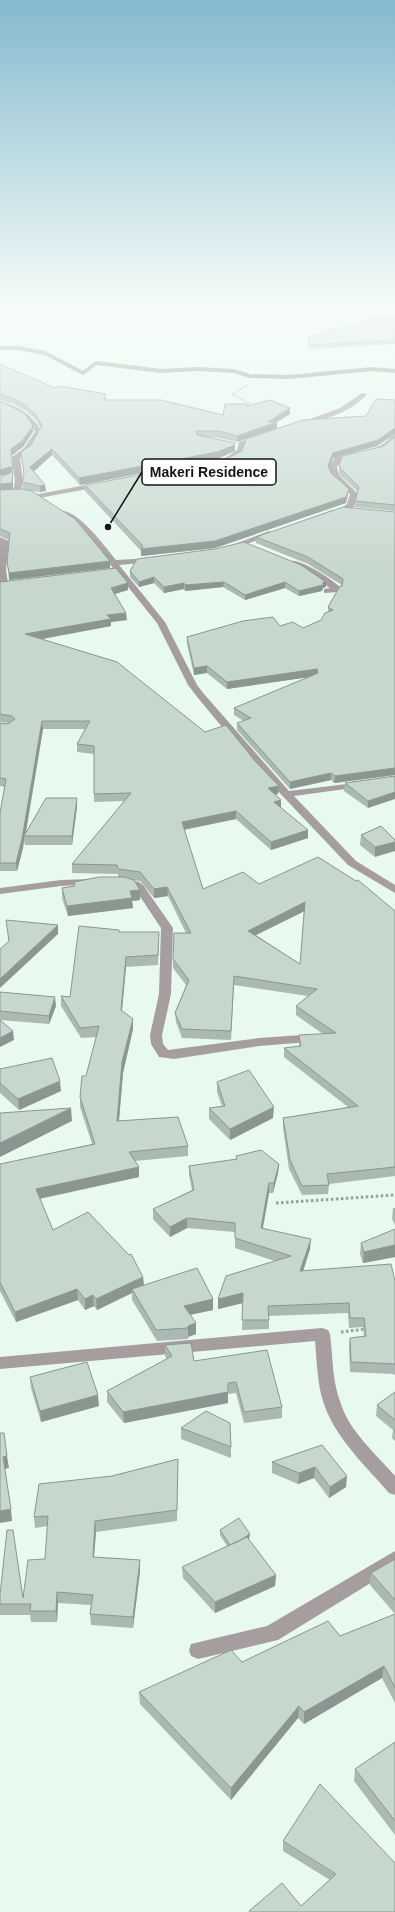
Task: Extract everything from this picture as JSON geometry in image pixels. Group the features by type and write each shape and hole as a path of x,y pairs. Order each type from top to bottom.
{"street":[{"path":"287,428 346,408 358,401 361,397"},
{"path":"0,403 31,419 38,432 27,449 16,457 19,481 17,492"},
{"path":"219,462 238,454 241,451 237,446 241,443 267,435"},
{"path":"222,549 245,543 316,517 343,510 351,504 354,494 335,476 333,467 338,460 386,446 395,436"},
{"path":"39,496 108,483"},
{"path":"6,493 17,492 39,496 82,525 116,569 161,622 193,685 201,696 286,794 341,852 352,863 395,890"},
{"path":"343,510 356,512"},
{"path":"0,539 6,541 2,569 5,584"},
{"path":"245,543 258,548"},
{"path":"116,569 158,559"},
{"path":"284,559 304,567 338,589 327,591"},
{"path":"286,794 372,782"},
{"path":"0,891 61,883 125,882 135,884 157,911 167,928 165,994 156,1036 157,1044 164,1054 174,1055 259,1042 318,1038"},
{"path":"0,1363 322,1334 331,1398 335,1412 344,1427 395,1488"},
{"path":"198,1650 271,1634 395,1559"}],"path":[{"path":"239,397 249,402 254,409"},
{"path":"276,1203 395,1195"},
{"path":"322,1334 373,1329"}],"building":[{"path":"10,397 105,397 104,400 161,400 223,415 225,404 247,404 247,406 270,400 290,408 268,422 277,422 237,436 219,431 196,431 197,435 235,443 235,445 217,452 79,478 52,449 30,467 45,485 40,486 22,482 24,474 21,452 31,445 42,425 35,414 25,405"},
{"path":"376,399 395,400 395,428 378,440 333,453 328,466 331,473 349,489 346,497 215,541 141,549 143,546 85,485 223,460 242,451 246,439 303,420 366,416"},
{"path":"0,401 24,413 33,426 22,441 11,449 13,470 11,467 0,470"},
{"path":"395,437 395,505 355,501 359,487 340,468 339,465 342,456 384,446"},
{"path":"13,471 12,483 0,484 0,478"},
{"path":"22,489 32,491 75,519 110,561 9,573 7,562 10,533 0,529 0,490"},
{"path":"343,507 395,512 395,768 335,776 331,773 290,782 237,723 251,718 234,708 318,673 317,669 227,682 207,666 194,668 187,637 243,621 273,617 280,626 293,622 303,628 321,620 325,613 333,610 328,607 340,586 342,586 343,579 308,557 256,537"},
{"path":"244,542 301,565 326,582 323,582 323,585 299,591 285,582 245,595 224,582 185,585 184,583 164,587 154,577 139,582 130,571 137,559 215,549"},
{"path":"116,568 128,583 111,588 126,613 107,615 111,619 25,634 117,662 205,732 226,725 255,761 279,786 268,788 281,800 274,802 308,830 271,842 236,811 182,822 203,889 243,872 259,884 318,857 356,881 358,880 395,911 395,1167 327,1174 329,1185 302,1186 290,1160 283,1118 358,1106 284,1048 301,1046 299,1035 336,1033 296,1006 317,989 234,976 231,1031 182,1029 175,1013 189,980 173,959 174,933 191,933 167,887 154,889 140,872 118,869 117,865 72,864 131,793 94,794 94,746 77,744 90,721 42,721 22,839 16,863 0,863 0,813 6,779 0,778 0,723 8,724 15,719 12,716 0,714 0,582","holes":["305,902 300,964 248,931"]},
{"path":"395,776 395,792 368,801 345,783"},
{"path":"46,798 77,798 72,836 24,836"},
{"path":"381,826 395,840 395,842 375,847 361,835"},
{"path":"99,877 124,877 134,880 140,890 130,891 132,898 67,906 62,888 75,886 74,882"},
{"path":"6,920 58,925 0,979 0,949 9,941"},
{"path":"79,926 119,930 119,932 159,932 158,955 126,957 121,1010 133,1019 122,1062 117,1121 178,1117 188,1146 129,1152 139,1167 36,1189 53,1230 88,1212 129,1255 131,1254 143,1277 96,1299 93,1295 85,1299 77,1289 15,1312 0,1282 0,1164 95,1144 80,1097 82,1076 86,1076 99,1026 80,1028 61,996 70,997"},
{"path":"0,992 55,997 49,1016 0,1011"},
{"path":"0,1020 13,1031 0,1038"},
{"path":"52,1058 60,1081 18,1099 0,1083 0,1069"},
{"path":"249,1070 274,1107 230,1129 209,1108 225,1106 217,1082"},
{"path":"71,1108 0,1143 0,1113"},
{"path":"261,1150 279,1164 274,1183 269,1183 261,1228 311,1239 300,1271 391,1264 395,1281 395,1364 351,1362 350,1338 366,1336 364,1318 350,1318 349,1303 268,1306 269,1320 242,1320 243,1293 218,1299 226,1276 291,1256 235,1238 235,1223 187,1218 170,1227 153,1209 194,1190 189,1166 237,1159 236,1156"},
{"path":"395,1229 395,1245 364,1252 361,1243"},
{"path":"197,1268 213,1299 184,1306 196,1323 188,1326 188,1328 156,1330 132,1289"},
{"path":"191,1343 194,1361 267,1350 282,1407 244,1412 236,1382 228,1383 228,1392 123,1412 107,1391 172,1356 165,1345"},
{"path":"87,1362 98,1395 40,1411 30,1377"},
{"path":"395,1392 395,1420 377,1405"},
{"path":"206,1411 230,1423 231,1447 181,1428"},
{"path":"0,1433 4,1433 7,1456 3,1457 11,1509 0,1511"},
{"path":"322,1445 347,1476 330,1487 315,1467 299,1473 272,1462"},
{"path":"178,1459 177,1510 95,1521 93,1557 140,1560 133,1617 90,1614 93,1595 57,1592 56,1611 30,1611 31,1604 0,1604 7,1530 13,1530 23,1598 28,1560 45,1559 48,1516 34,1517 39,1484 112,1476"},
{"path":"239,1518 250,1534 230,1545 220,1530"},
{"path":"247,1537 276,1575 215,1602 182,1567"},
{"path":"395,1559 395,1600 371,1573"},
{"path":"395,1614 395,1688 384,1666 304,1712 299,1706 231,1788 139,1692 231,1650 242,1662 328,1621 340,1636"},
{"path":"395,1742 395,1821 355,1769"},
{"path":"320,1784 395,1863 395,1912 249,1911 282,1883 301,1906 336,1874 283,1841"}],"place":[{"name":"Makeri Residence","path":"108,527"}]}
